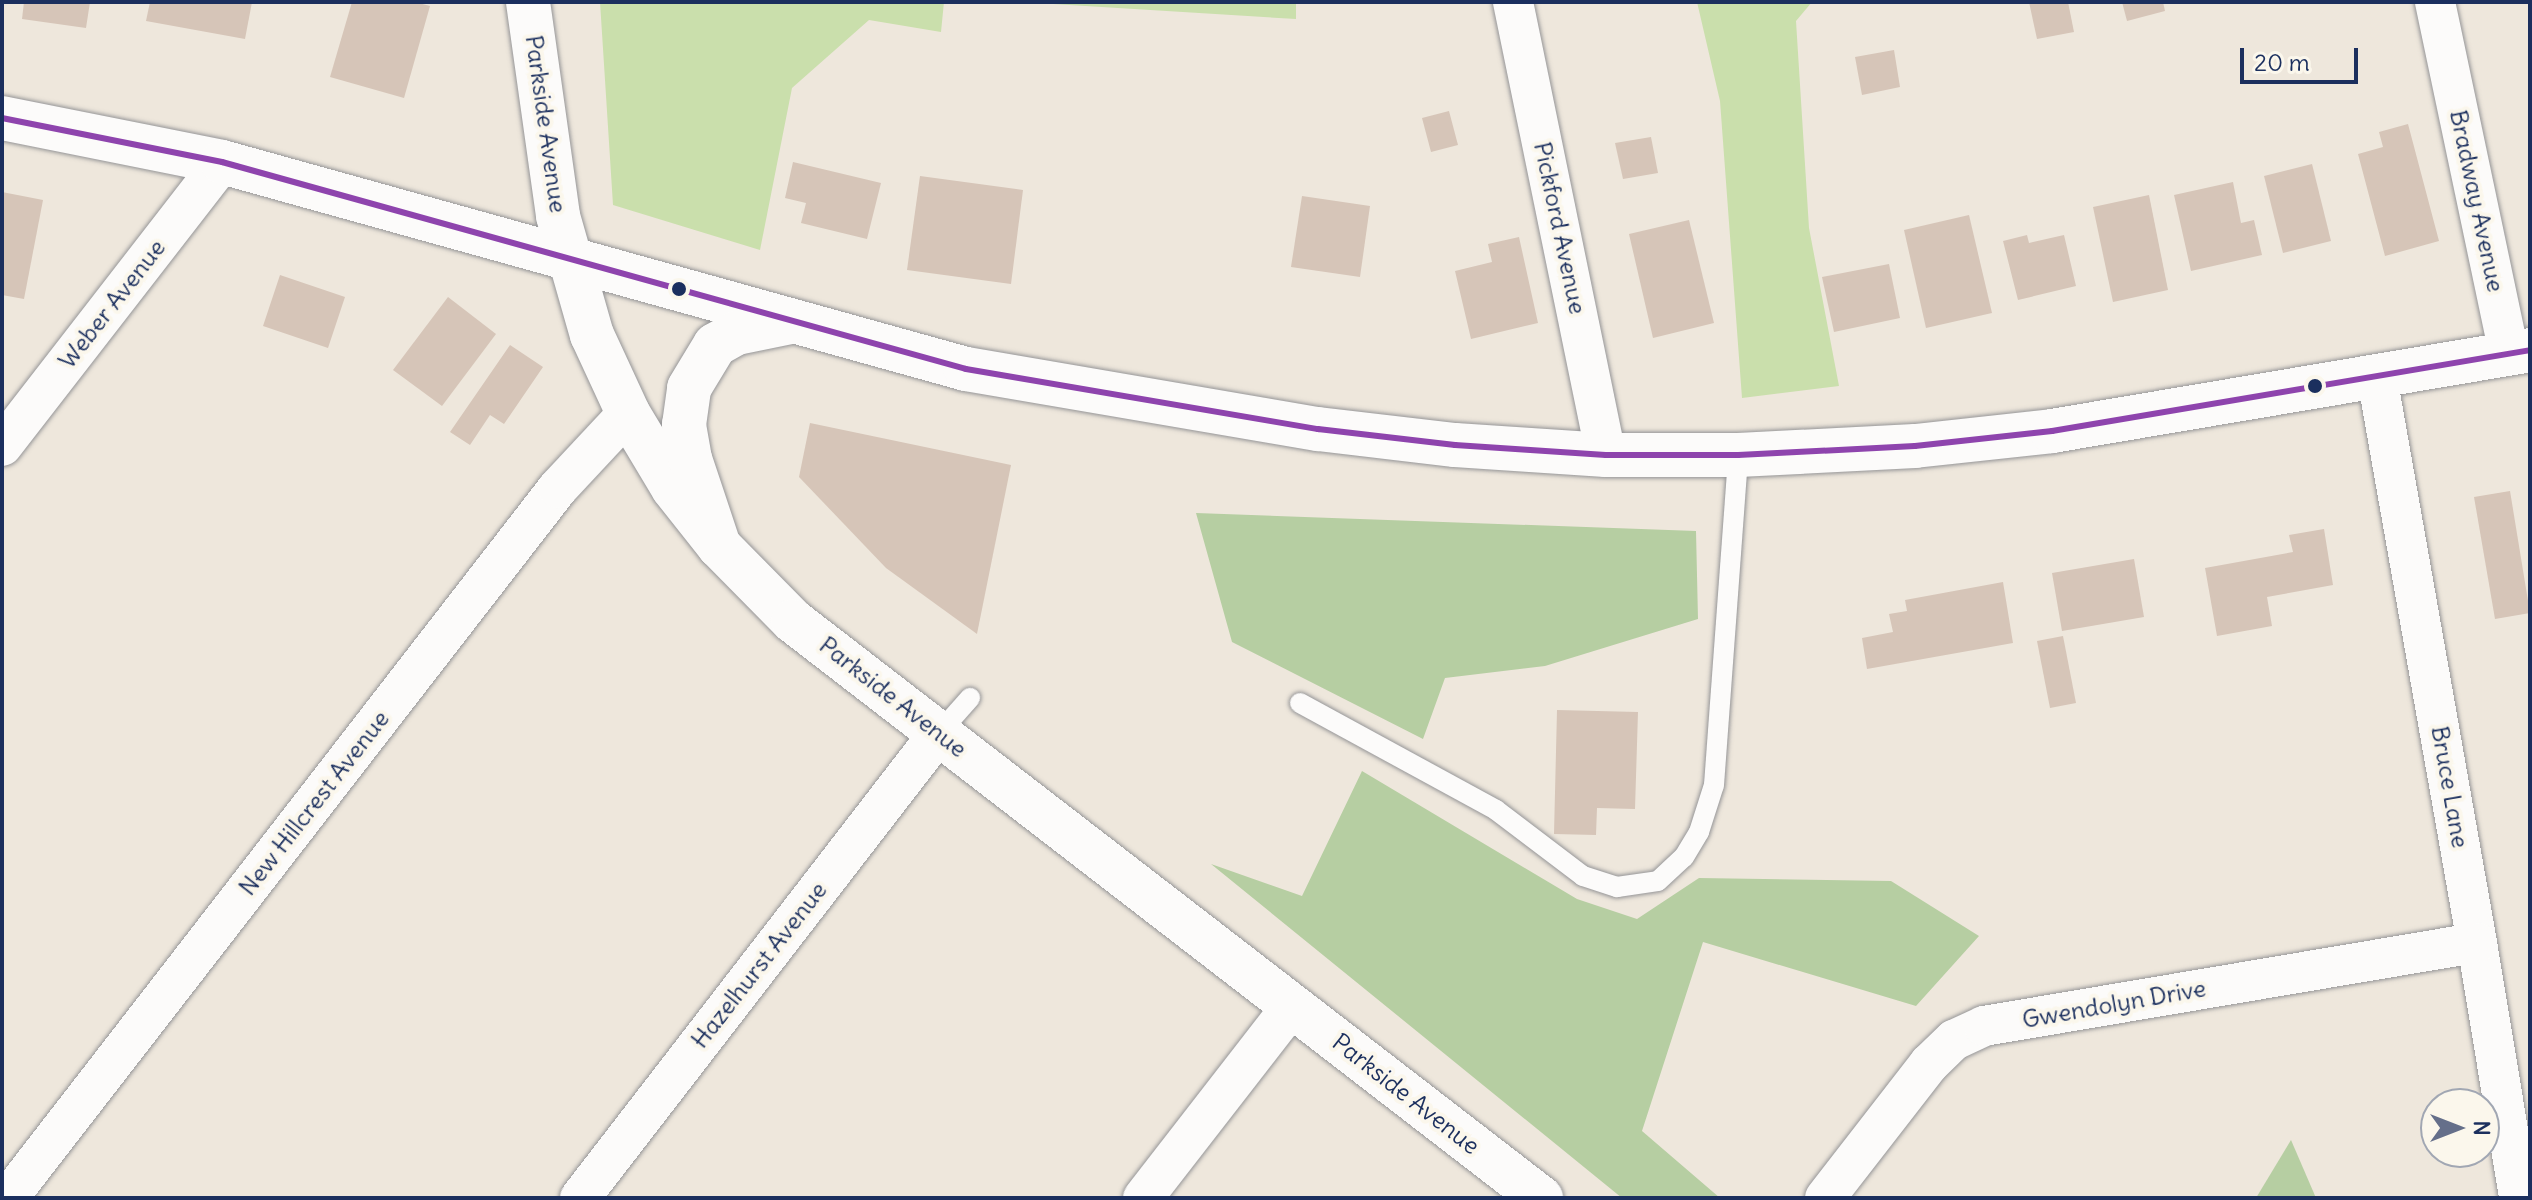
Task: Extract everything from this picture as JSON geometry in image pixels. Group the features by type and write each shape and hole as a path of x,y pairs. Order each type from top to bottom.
{"main road":[{"name":"Parkside Avenue","path":"528,2 567,256 592,335 628,413 673,488 719,546 793,621 1541,1198"},
{"path":"2,118 222,162 966,369 1318,429 1455,445 1606,455 1738,455 1915,446 2052,431 2520,352"},
{"path":"719,546 690,459 684,425 689,388 715,345 737,333 797,321"}],"street":[{"name":"Pickford Avenue","path":"1513,2 1606,455"},
{"name":"Bradway Avenue","path":"2435,2 2520,352"},
{"name":"Weber Avenue","path":"2,446 222,162"},
{"name":"Bruce Lane","path":"2377,377 2519,1198"},
{"name":"New Hillcrest Avenue","path":"8,1198 558,488 628,413"},
{"name":"Hazelhurst Avenue","path":"580,1198 939,733"},
{"name":"Gwendolyn Drive","path":"1825,1198 1929,1064 1954,1040 1984,1026 2477,943"},
{"path":"1143,1198 1292,1006"}],"lane":[{"path":"1300,703 1496,810 1583,876 1617,887 1658,881 1684,857 1699,832 1714,785 1738,455"},
{"path":"939,733 970,698"}],"green space":[{"path":"600,2 944,2 941,32 869,20 792,88 760,250 613,205"},
{"path":"1296,2 1296,19 1053,4"},
{"path":"1697,2 1812,2 1796,21 1809,228 1839,386 1742,398 1720,101"},
{"path":"1196,513 1696,531 1698,619 1545,666 1445,678 1423,739 1232,642"},
{"path":"1362,771 1577,899 1637,919 1699,878 1891,881 1979,936 1916,1006 1703,942 1642,1131 1720,1198 1622,1198 1211,864 1302,896"},
{"path":"2291,1140 2316,1198 2256,1198"}],"building":[{"path":"24,2 90,2 86,28 22,19"},
{"path":"150,2 252,2 245,39 146,21"},
{"path":"352,2 415,2 430,6 404,98 330,77"},
{"path":"2029,2 2068,2 2074,32 2037,39"},
{"path":"2122,2 2163,2 2165,11 2127,21"},
{"path":"1894,50 1900,87 1862,95 1855,57"},
{"path":"1449,111 1458,145 1431,152 1422,118"},
{"path":"2408,124 2439,241 2385,256 2358,154 2383,147 2379,132"},
{"path":"1651,137 1658,173 1623,179 1615,143"},
{"path":"793,162 881,183 867,239 801,223 806,203 785,198"},
{"path":"2312,164 2331,241 2283,253 2264,176"},
{"path":"920,176 1023,190 1011,284 907,270"},
{"path":"2233,182 2241,223 2254,220 2262,255 2191,271 2174,195"},
{"path":"2,192 43,200 24,299 2,295"},
{"path":"2149,195 2168,290 2113,302 2093,207"},
{"path":"1302,196 1370,206 1360,277 1291,267"},
{"path":"1969,215 1992,313 1926,328 1904,230"},
{"path":"1689,220 1714,323 1653,338 1629,234"},
{"path":"2027,235 2029,243 2064,235 2076,286 2018,300 2003,241"},
{"path":"1519,237 1538,323 1471,339 1455,271 1492,262 1488,244"},
{"path":"1889,264 1900,318 1834,332 1822,277"},
{"path":"280,275 345,297 328,348 263,326"},
{"path":"448,297 496,334 442,406 393,370"},
{"path":"510,345 543,367 504,424 490,415 470,445 450,432"},
{"path":"810,423 1011,465 977,634 886,568 799,477"},
{"path":"2510,491 2530,613 2495,619 2474,497"},
{"path":"2324,529 2333,585 2267,597 2272,626 2217,636 2205,568 2293,552 2289,535"},
{"path":"2134,559 2144,617 2062,631 2052,573"},
{"path":"2003,582 2013,643 1867,669 1862,638 1893,632 1889,614 1907,611 1905,600"},
{"path":"2063,636 2076,703 2050,708 2037,641"},
{"path":"1557,710 1638,712 1635,809 1597,808 1596,835 1554,834"}],"transit line":[{"path":"2,118 222,162 966,369 1318,429 1455,445 1606,455 1738,455 1915,446 2052,431 2530,350"}]}
